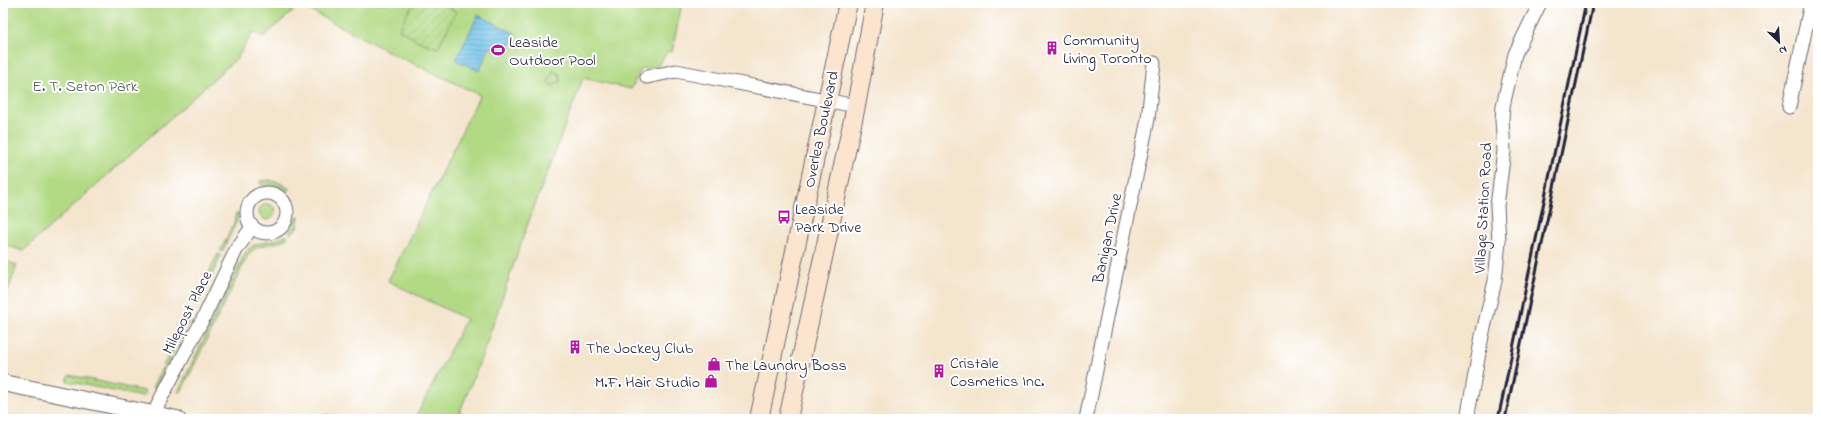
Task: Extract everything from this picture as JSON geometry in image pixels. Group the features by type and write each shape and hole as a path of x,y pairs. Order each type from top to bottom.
{"main road":[{"name":"Overlea Boulevard","path":"758,419 848,3"},
{"name":"Overlea Boulevard","path":"788,419 856,106 876,3"}],"street":[{"name":"Village Station Road","path":"1467,419 1482,336 1495,281 1499,241 1497,206 1504,151 1502,120 1503,106 1515,54 1540,3"},
{"path":"1789,107 1811,3"},
{"name":"Banigan Drive","path":"1086,419 1148,119 1154,63"},
{"path":"647,77 676,72 856,106"},
{"name":"Milepost Place","path":"152,417 205,315 236,250 252,227"},
{"path":"3,383 152,417 177,419"}],"green space":[{"name":"E. T. Seton Park","path":"3,3 682,3 672,52 668,51 656,68 642,68 631,89 583,78 528,223 482,356 457,419 415,419 466,319 388,281 480,95 389,52 300,5 263,37 253,31 238,57 23,251 3,244"},
{"path":"413,3 442,3 456,12 438,48 418,41 399,29"},
{"path":"553,70 559,74 561,81 554,85 550,85 548,82"},
{"path":"270,180 280,183 290,189 286,191 275,185 261,185 260,181"},
{"path":"267,204 274,209 275,212 270,219 267,220 260,215 259,212 264,205"},
{"path":"236,213 239,214 238,219 222,252 220,251 234,223"},
{"path":"299,217 297,227 291,234 289,232 296,218"},
{"path":"286,235 288,237 282,240 257,247 248,255 181,392 178,392 245,253 254,245 275,240"},
{"path":"218,254 221,256 198,303 195,301"},
{"path":"3,260 17,265 8,291 3,289"},
{"path":"189,313 192,315 166,367 163,366"},
{"path":"162,368 165,370 155,390 153,385"},
{"path":"69,375 144,391 145,393 144,396 138,396 67,381"},
{"path":"326,414 341,419 319,419"}],"water":[{"path":"478,15 516,34 506,54 490,47 479,71 456,60"}],"railway":[{"path":"1498,419 1586,3"},
{"path":"1505,419 1593,3"}],"place":[{"name":"Community Living Toronto","path":"1052,48"},
{"name":"Leaside Outdoor Pool","path":"498,50"},
{"name":"Leaside Park Drive","path":"784,217"},
{"name":"The Jockey Club","path":"575,347"},
{"name":"The Laundry Boss","path":"714,364"},
{"name":"Cristale Cosmetics Inc.","path":"939,371"},
{"name":"M.F. Hair Studio","path":"711,381"}]}
